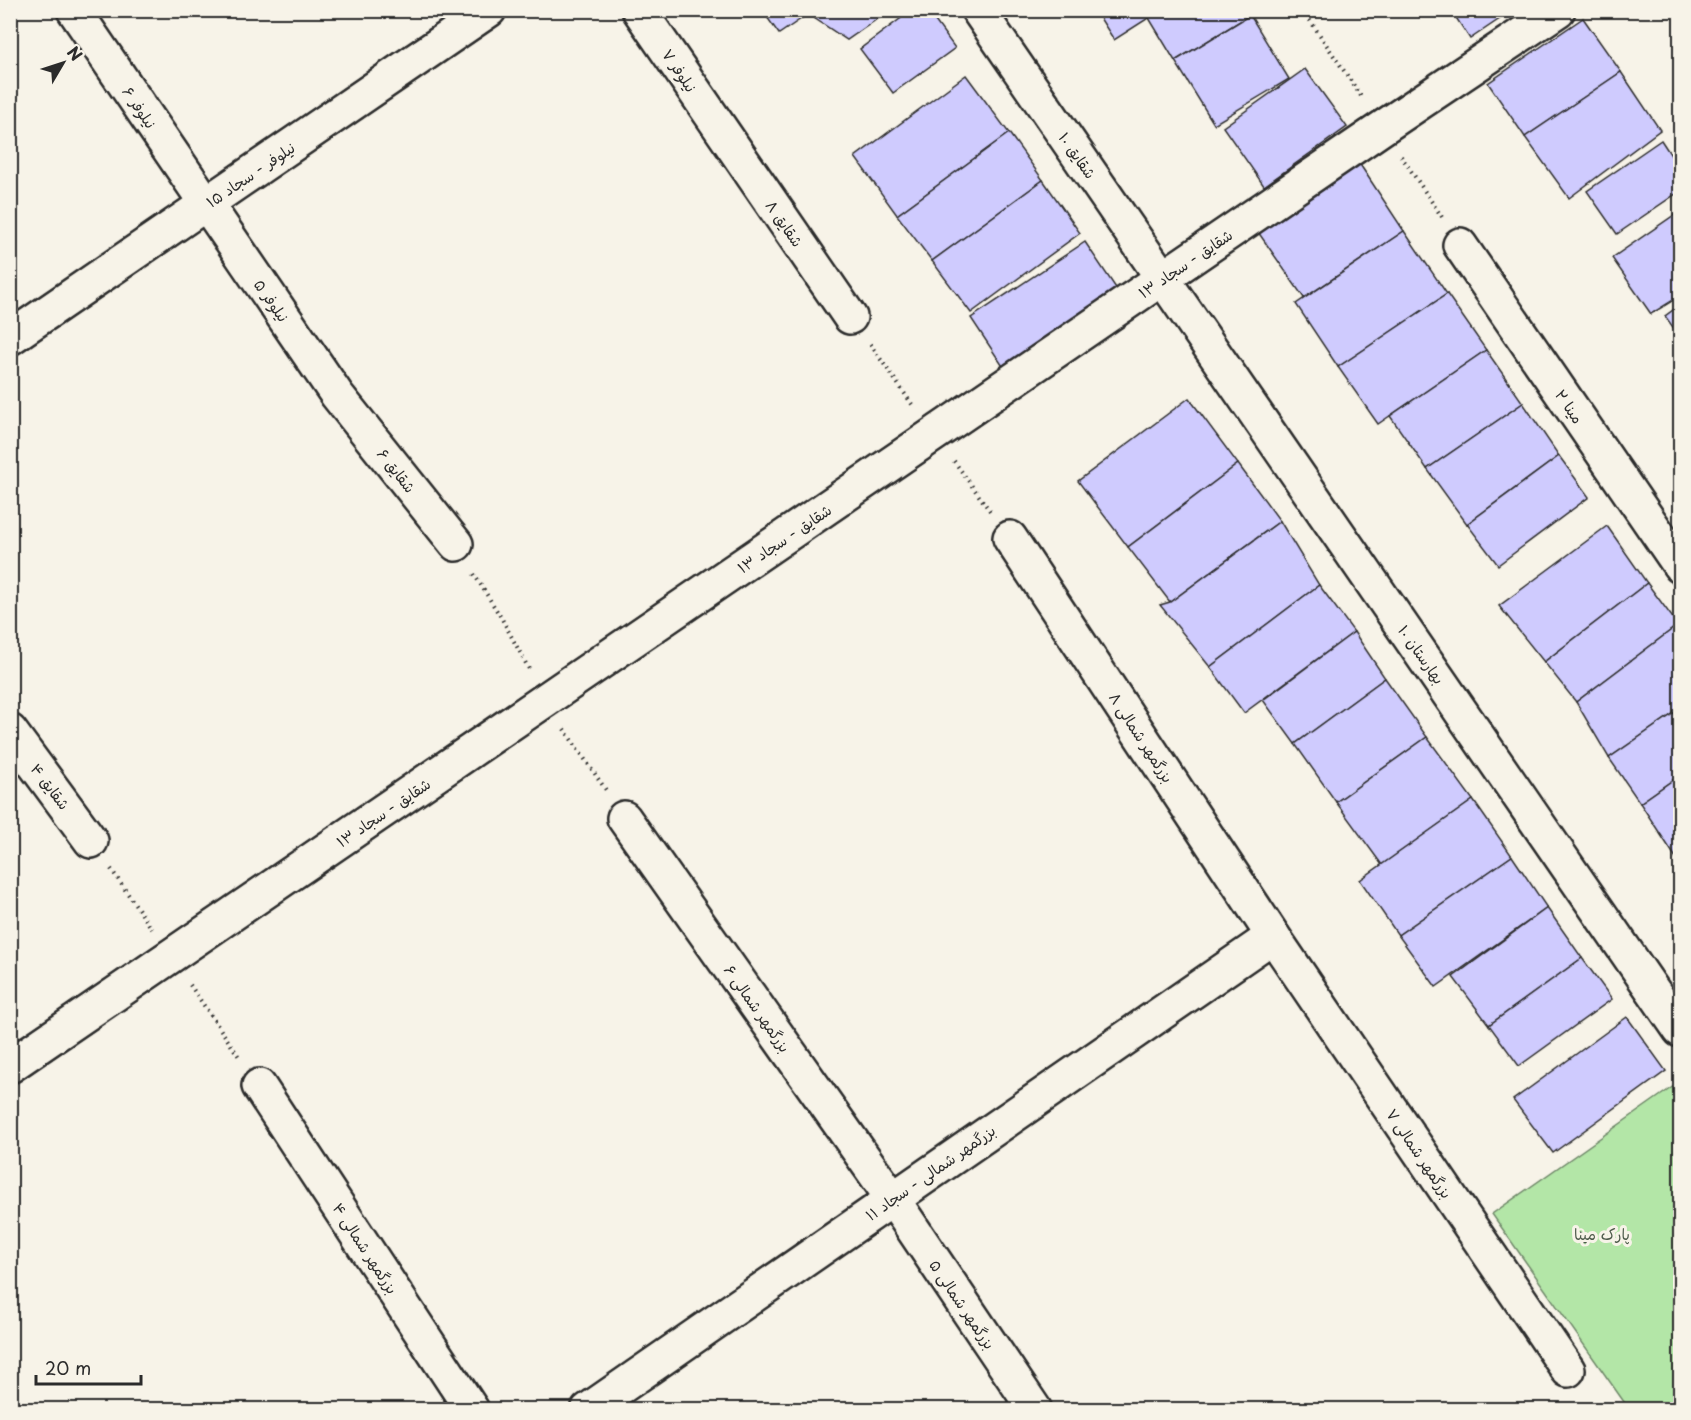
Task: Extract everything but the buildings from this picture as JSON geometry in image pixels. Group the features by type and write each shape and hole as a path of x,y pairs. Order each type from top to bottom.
{"street":[{"name":"نیلوفر ۶","path":"74,10 206,204"},
{"name":"نیلوفر - سجاد ۱۵","path":"10,338 489,10"},
{"name":"نیلوفر ۷","path":"639,10 720,129"},
{"name":"شقایق - سجاد ۱۳","path":"10,1066 1558,10"},
{"name":"شقایق ۱۰","path":"985,21 1163,279"},
{"name":"شقایق ۸","path":"720,129 850,317"},
{"name":"نیلوفر ۵","path":"206,204 338,396"},
{"name":"مینا ۲","path":"1460,245 1680,566"},
{"name":"بهارستان ۱۰","path":"1163,279 1680,1030"},
{"name":"شقایق ۶","path":"338,396 456,544"},
{"name":"بزرگمهر شمالی ۸","path":"1010,538 1273,936"},
{"name":"شقایق ۴","path":"10,731 92,841"},
{"name":"بزرگمهر شمالی ۶","path":"624,818 892,1198"},
{"name":"بزرگمهر شمالی - سجاد ۱۱","path":"588,1410 1273,936"},
{"name":"بزرگمهر شمالی ۷","path":"1273,936 1568,1370"},
{"name":"بزرگمهر شمالی ۴","path":"259,1086 472,1410"},
{"name":"بزرگمهر شمالی ۵","path":"892,1198 1035,1410"}],"green space":[{"name":"پارک مینا","path":"1674,1086 1680,1095 1680,1409 1629,1409 1492,1214"}]}
